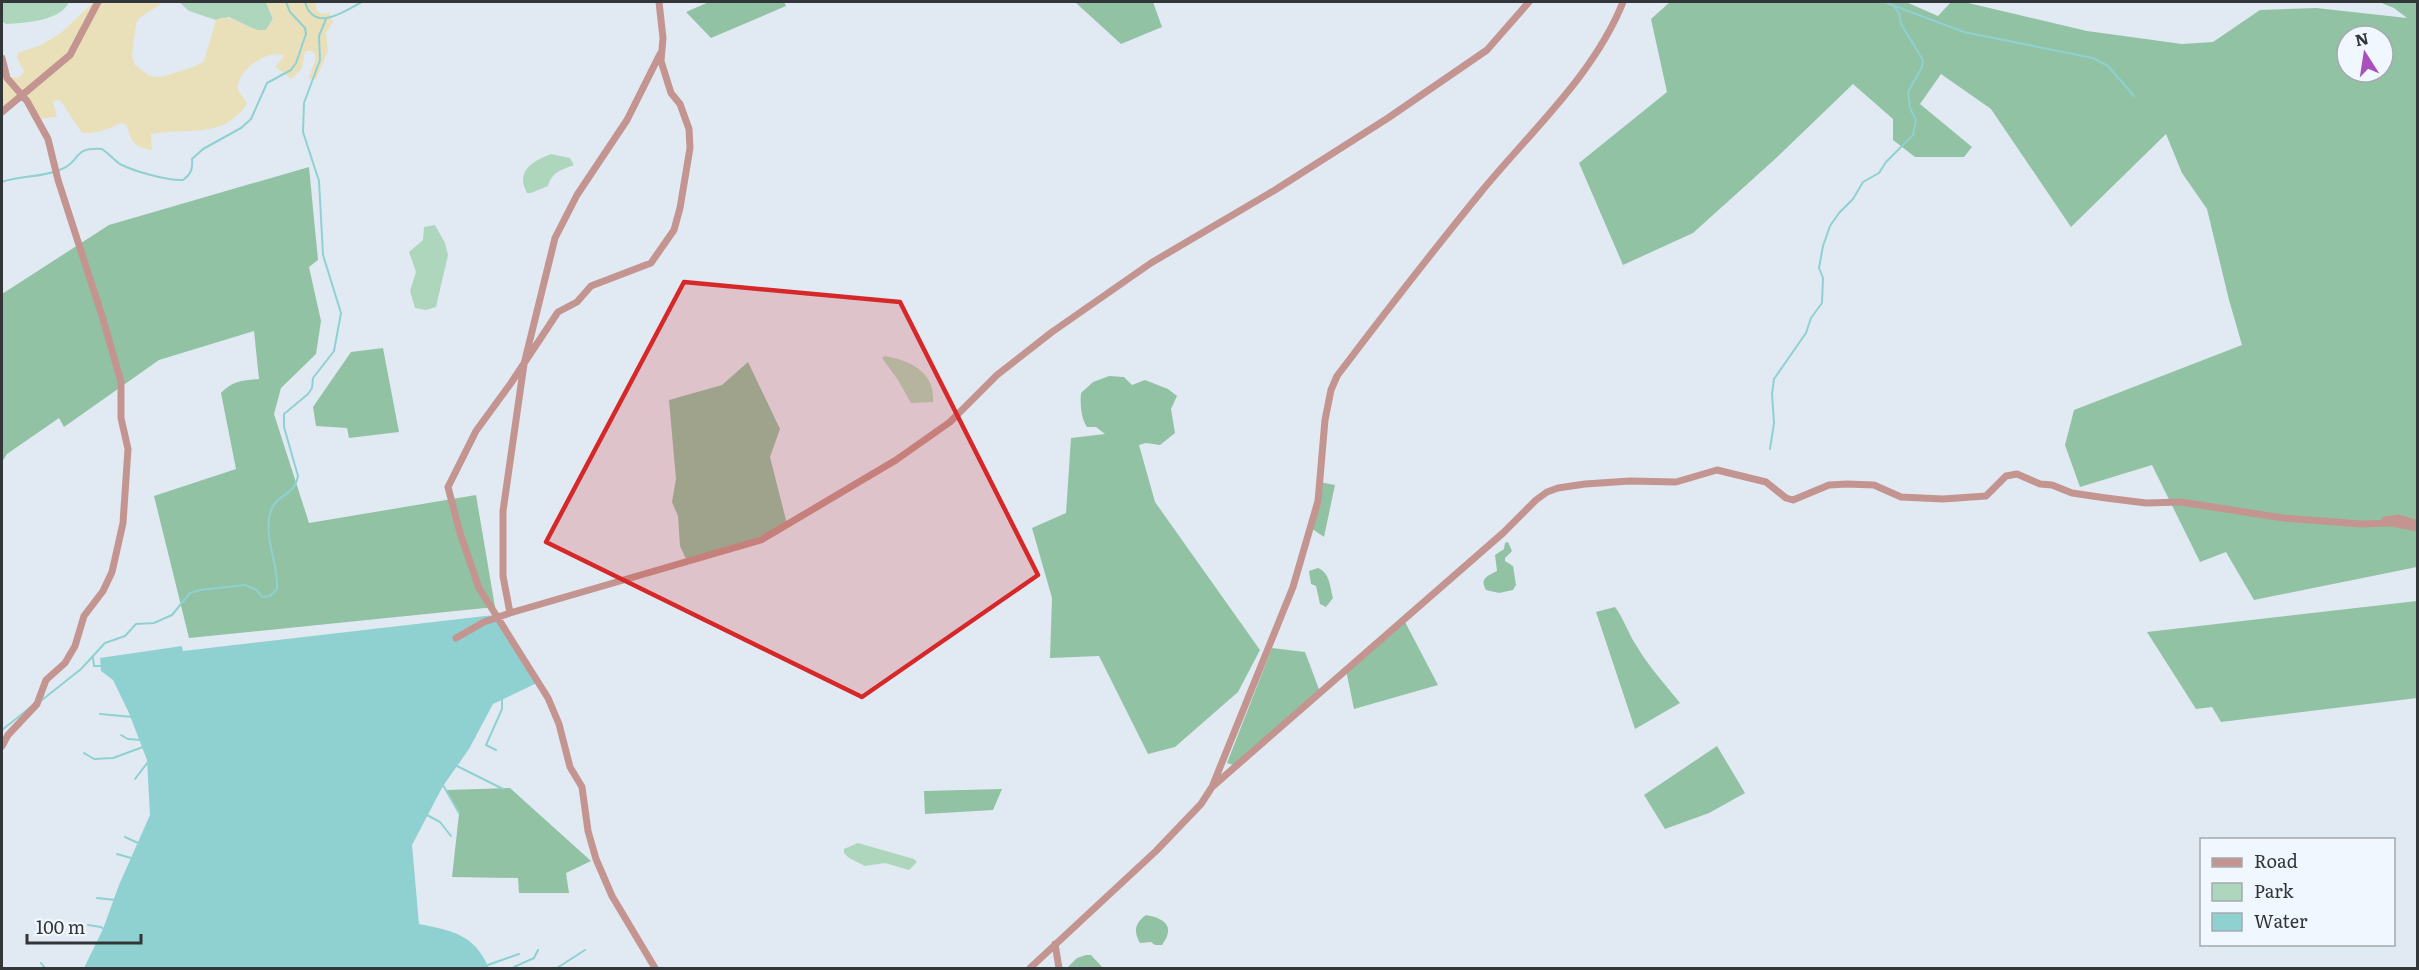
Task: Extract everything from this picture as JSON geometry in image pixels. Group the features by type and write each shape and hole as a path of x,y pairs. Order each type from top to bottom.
{"street":[{"path":"2,112 70,55 98,2"},
{"path":"510,613 503,576 503,511 524,364 555,238 577,195 627,120 660,54 663,38 659,2"},
{"path":"456,638 484,622 510,613 760,540 896,460 950,422 997,375 1052,332 1142,269 1388,118 1487,50 1529,2"},
{"path":"1030,969 1156,852 1201,804 1212,787 1293,588 1318,501 1325,420 1331,390 1337,376 1482,191 1572,85 1596,52 1623,2"},
{"path":"655,969 612,896 596,859 588,831 582,788 570,767 556,714 479,588 460,533 448,486 476,431 558,312 577,302 591,286 651,263 674,230 690,148 689,129 680,104 671,93 660,54"},
{"path":"2,58 7,78 39,119 48,139 58,180 121,382 121,418 128,449 123,523 112,572 103,591 84,616 75,646 64,663 46,680 37,704 8,735 2,746"},
{"path":"1212,787 1503,533 1536,500 1558,488 1630,481 1676,482 1717,470 1766,482 1786,498 1793,500 1829,485 1847,484 1874,485 1901,497 1943,499 1986,496 2006,476 2017,474 2040,484 2052,485 2072,493 2106,498 2146,503 2181,502 2283,518 2392,523 2418,528"},
{"path":"2374,523 2399,518 2418,524"},
{"path":"1055,944 1059,969"}],"highlighted area":[{"path":"684,282 900,302 1038,575 862,697 546,542"}],"green space":[{"path":"2,2 69,2 65,8 51,17 32,22 6,24 2,21"},
{"path":"179,2 266,2 273,19 266,30 258,31 229,17 216,20 189,11"},
{"path":"551,154 570,158 574,165 561,170 548,186 527,193 523,179 528,168"},
{"path":"435,225 445,243 448,255 436,307 426,310 415,308 410,291 416,272 409,252 423,240 424,227"},
{"path":"885,356 904,361 920,370 930,383 933,402 911,403 882,358"},
{"path":"858,843 914,859 917,862 909,870 885,863 865,866 844,853 844,849"}],"shaded area":[{"path":"709,2 784,2 786,6 711,38 686,12"},
{"path":"1075,2 1153,2 1162,27 1121,44"},
{"path":"1670,2 1906,2 1938,16 1951,2 1964,2 2087,31 2182,44 2213,42 2260,10 2316,8 2407,18 2394,8 2379,2 2417,2 2417,567 2254,600 2226,552 2200,562 2152,465 2080,487 2065,445 2074,410 2242,345 2207,209 2182,173 2166,134 2071,227 1991,109 1941,74 1920,104 1972,147 1964,157 1915,157 1893,140 1893,119 1853,84 1693,233 1623,265 1579,163 1667,92 1651,19"},
{"path":"309,167 318,260 309,267 321,321 316,354 281,388 274,414 309,523 476,495 495,607 189,638 154,496 236,469 221,393 238,382 259,379 254,331 159,360 64,427 59,418 7,454 2,462 2,294 109,225"},
{"path":"383,348 399,432 349,438 347,428 316,426 313,407 351,352"},
{"path":"748,362 780,429 770,457 787,524 761,540 687,561 680,546 678,516 672,502 676,479 669,400 722,385"},
{"path":"1109,376 1124,377 1132,385 1145,380 1168,389 1177,396 1171,409 1175,433 1160,445 1146,443 1139,445 1155,502 1260,650 1238,692 1175,747 1148,754 1099,656 1050,658 1052,598 1032,528 1066,513 1071,438 1105,434 1096,427 1087,427 1081,411 1081,393 1093,382"},
{"path":"1320,482 1335,485 1324,537 1311,528"},
{"path":"1508,542 1512,551 1505,561 1513,566 1516,585 1513,590 1499,593 1486,590 1484,580 1497,571 1495,555 1504,549 1505,543"},
{"path":"1318,568 1327,577 1333,598 1326,607 1320,604 1316,586 1311,584 1309,571"},
{"path":"2417,601 2417,698 2221,722 2212,707 2196,709 2147,632"},
{"path":"1615,607 1651,668 1680,703 1635,729 1596,612"},
{"path":"1404,620 1438,685 1354,709 1346,670"},
{"path":"1272,648 1305,652 1320,692 1236,766 1227,763"},
{"path":"1717,746 1745,793 1709,813 1665,829 1644,795"},
{"path":"510,788 591,861 566,873 569,893 519,893 518,878 452,877 459,814 446,790"},
{"path":"1002,789 993,810 925,814 924,791"},
{"path":"1146,915 1158,918 1166,924 1168,933 1162,945 1155,945 1151,942 1140,943 1136,935 1136,927"},
{"path":"1091,955 1103,968 1067,968 1077,958"}],"sand":[{"path":"94,2 158,2 160,5 139,18 136,24 132,56 135,65 148,75 156,77 196,66 204,61 216,20 228,18 259,30 266,30 273,19 266,2 315,2 319,12 329,13 333,22 326,33 328,51 316,79 308,79 315,61 315,54 310,50 305,52 302,68 292,79 275,67 284,56 278,54 263,58 248,68 239,81 238,89 247,104 237,115 227,123 204,130 151,134 152,150 134,143 127,125 121,123 98,132 82,133 60,100 53,101 57,117 39,119 22,95 2,110 2,76 18,78 24,72 17,57 18,53 41,45 61,33"}],"water":[{"path":"494,615 537,683 493,704 469,749 443,786 412,845 419,924 452,932 469,941 477,948 489,968 84,968 103,929 119,885 150,815 147,760 129,713 113,680 101,671 100,658 182,646 183,651"}],"waterway":[{"path":"2,2 33,2"},
{"path":"2,182 55,172 68,165 81,152 92,149 102,149 120,164 133,170 183,180 191,171 192,159 203,149 241,128 251,119 267,83 291,70 296,63 306,34 305,28 290,12 286,2"},
{"path":"305,2 309,11 322,18 338,15 362,2"},
{"path":"1884,2 1964,32 2093,58 2108,66 2134,96"},
{"path":"1770,449 1774,423 1772,394 1774,379 1806,333 1811,318 1822,303 1823,278 1819,268 1830,226 1853,199 1863,182 1879,173 1886,162 1913,135 1916,120 1910,108 1908,92 1922,67 1923,60 1901,24 1899,13 1892,4"},
{"path":"42,700 81,669 105,643 125,636 136,624 154,623 172,615 190,593 245,585 257,590 262,597 270,596 277,589 276,569 269,538 269,518 275,503 293,488 298,476 284,427 284,414 308,394 312,388 313,378 334,351 341,313 323,255 319,181 303,132 304,103 320,60 319,36 326,19"},
{"path":"93,658 94,666 101,666"},
{"path":"496,750 486,745 502,709 502,697"},
{"path":"2,730 32,706"},
{"path":"100,714 133,717"},
{"path":"121,735 128,739 141,740"},
{"path":"84,753 94,759 113,758 143,747"},
{"path":"135,779 148,762"},
{"path":"457,766 503,789"},
{"path":"443,785 459,813"},
{"path":"427,815 440,822 451,836"},
{"path":"125,837 138,843"},
{"path":"117,854 131,858"},
{"path":"97,898 116,900"},
{"path":"88,925 105,930"},
{"path":"514,967 534,958 538,950"},
{"path":"557,968 585,950"},
{"path":"485,966 519,954"},
{"path":"41,963 45,968"}]}
